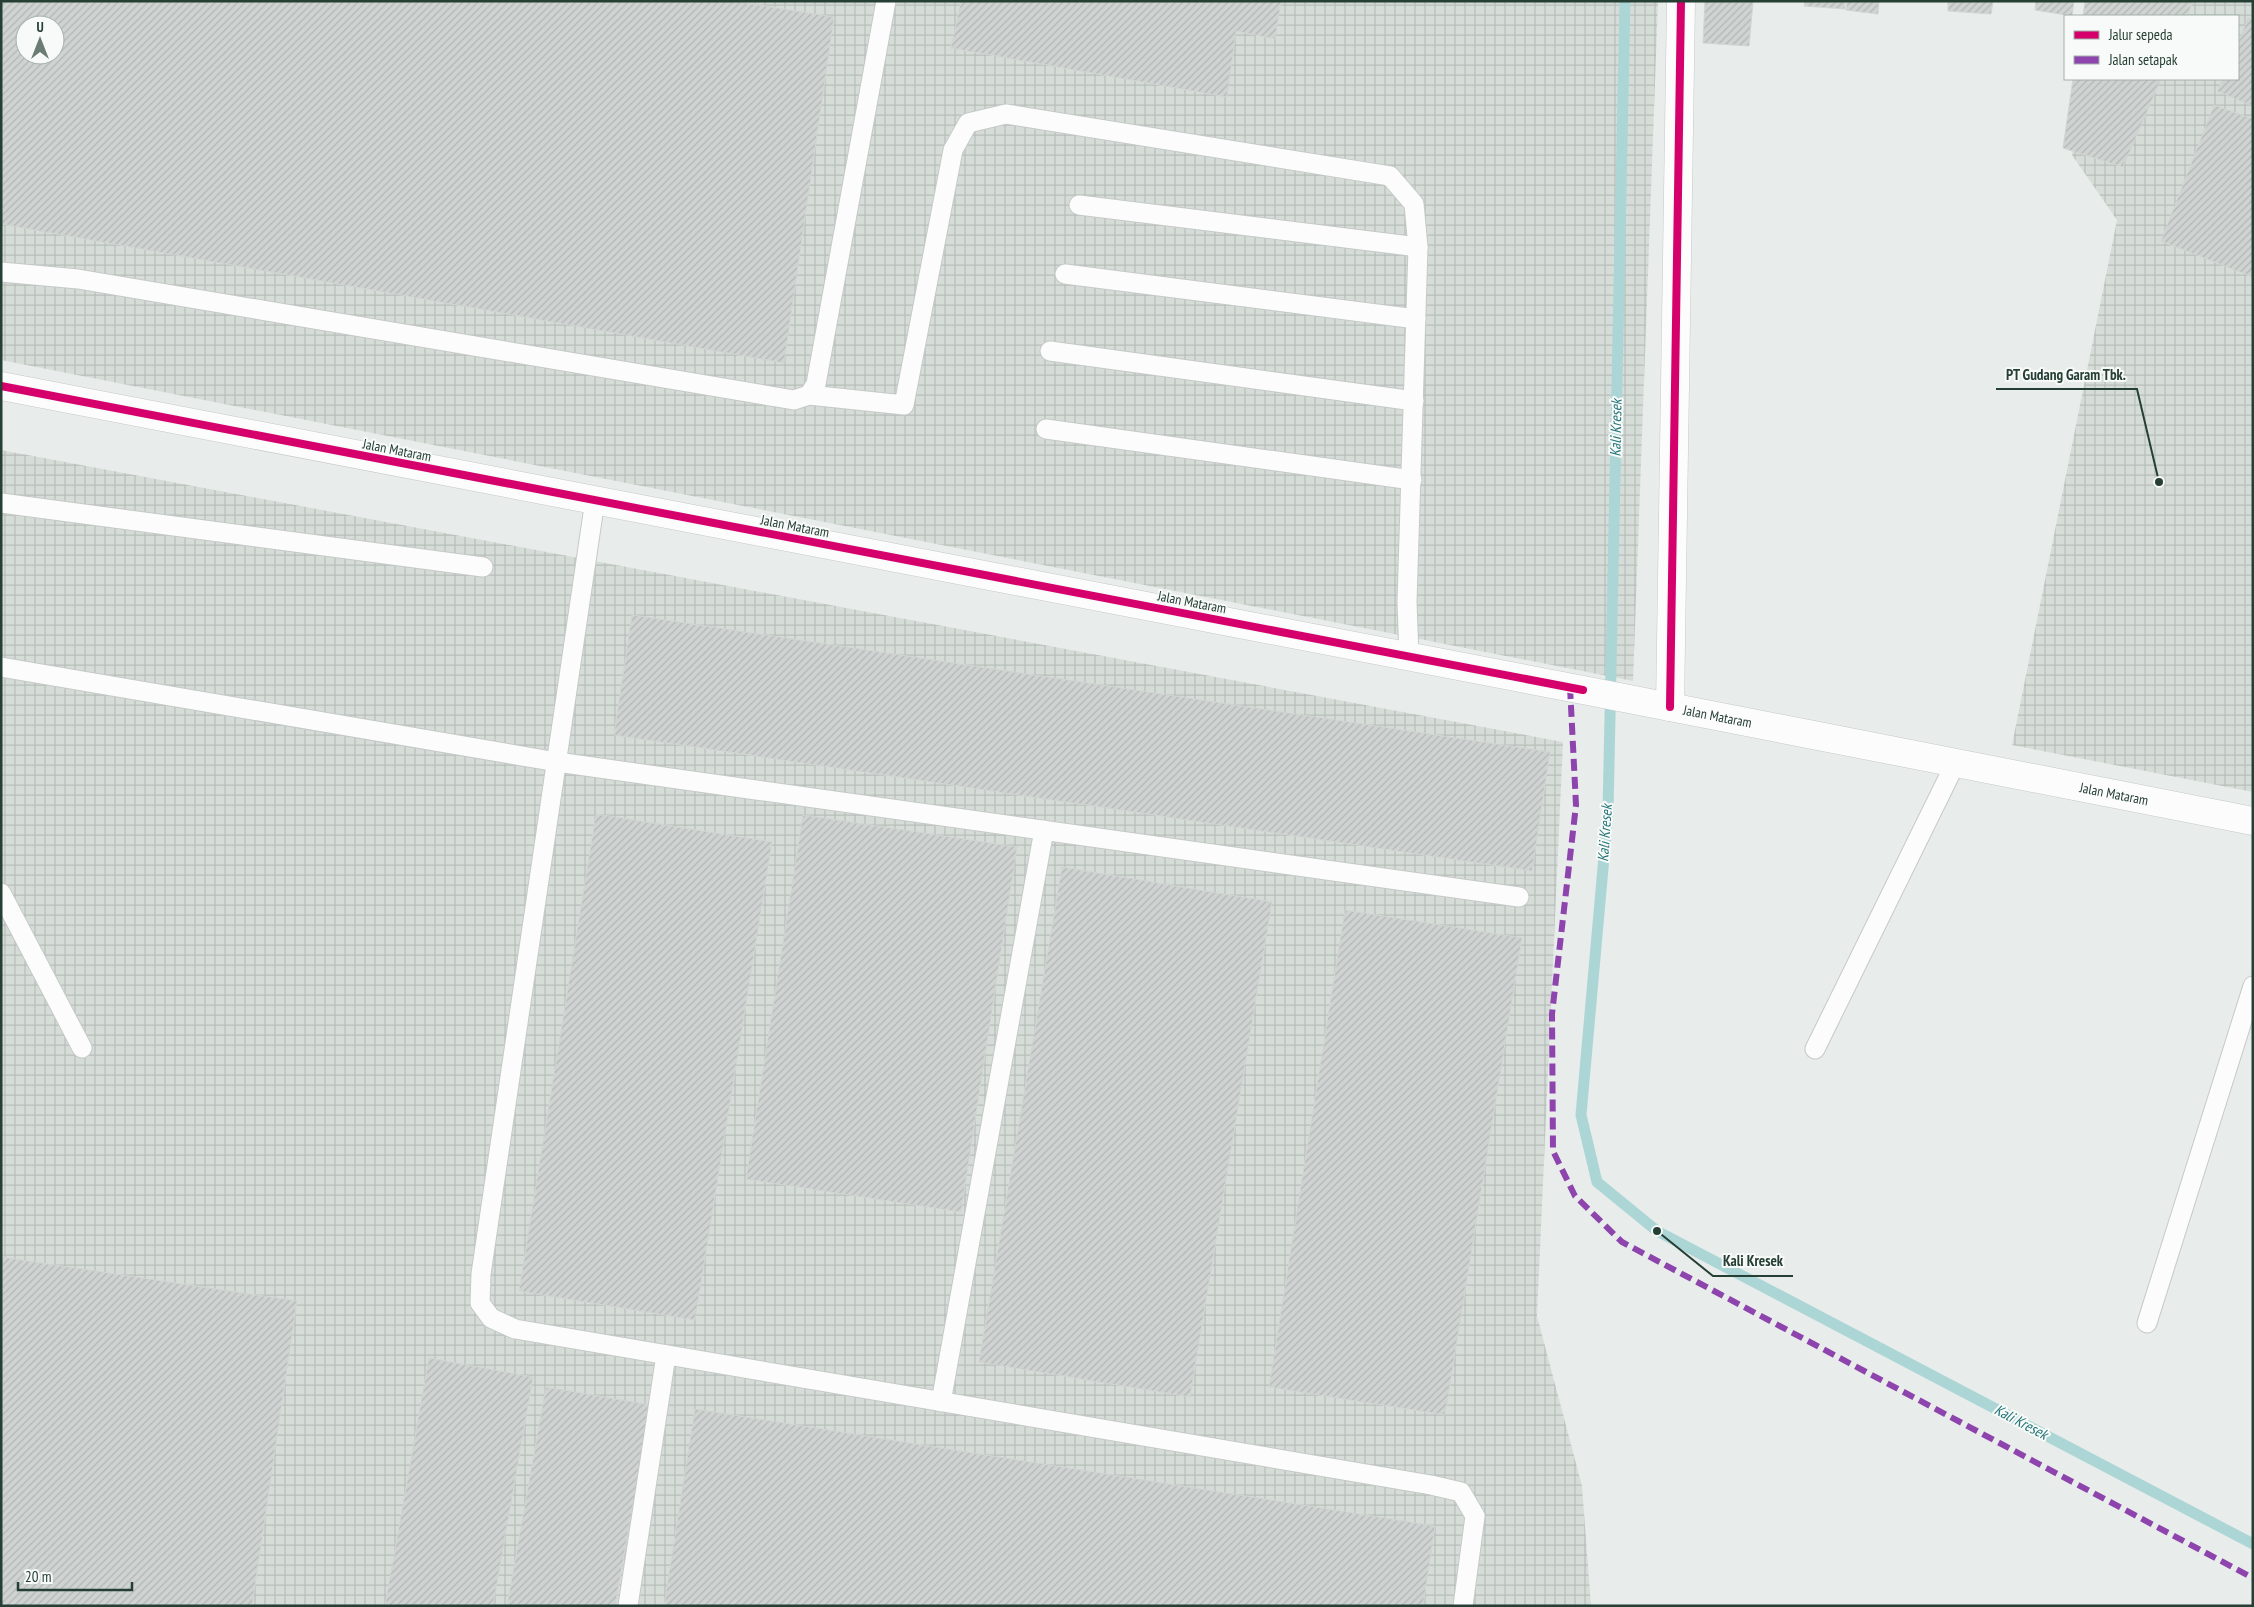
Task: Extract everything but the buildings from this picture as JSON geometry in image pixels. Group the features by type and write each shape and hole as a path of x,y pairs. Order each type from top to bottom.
{"main road":[{"path":"1663,706 1681,1"},
{"name":"Jalan Mataram","path":"1,386 1408,656 2253,821"}],"lane":[{"path":"809,395 816,384 886,1"},
{"path":"1,272 78,279 794,400 809,395 904,405 953,150 968,123 1006,114 1390,176 1414,204 1418,247 1407,602 1408,656"},
{"path":"1079,205 1418,247"},
{"path":"1065,274 1416,319"},
{"path":"1050,351 1414,401"},
{"path":"1046,429 1412,480"},
{"path":"595,500 482,1265 480,1303 491,1318 515,1329 1431,1485 1461,1492 1475,1516 1463,1606"},
{"path":"1,503 484,567"},
{"path":"1,668 556,762 1519,898"},
{"path":"1814,1049 1956,762"},
{"path":"941,1402 1044,830"},
{"path":"1,893 82,1048"},
{"path":"2148,1323 2253,986"},
{"path":"628,1606 666,1355"}],"shaded area":[{"path":"1,1 1658,1 1633,681 1,360"},
{"path":"2095,1 2253,1 2253,792 2012,745 2117,220 2072,155 2083,80 2239,80 2239,15 2092,15"},
{"path":"1,450 1563,742 1537,1316 1582,1486 1591,1606 1,1606"}],"waterway":[{"name":"Kali Kresek","path":"1625,1 1608,812 1581,1115 1597,1182 1657,1231 2253,1544"}],"marked path":[{"path":"1570,687 1576,805 1552,1014 1553,1151 1575,1196 1622,1242 2253,1578"}],"cycle path":[{"path":"1670,707 1681,1"},
{"path":"1,386 1583,690"}],"place":[{"name":"PT Gudang Garam Tbk.","path":"2159,482"},
{"name":"Kali Kresek","path":"1657,1231"}]}
